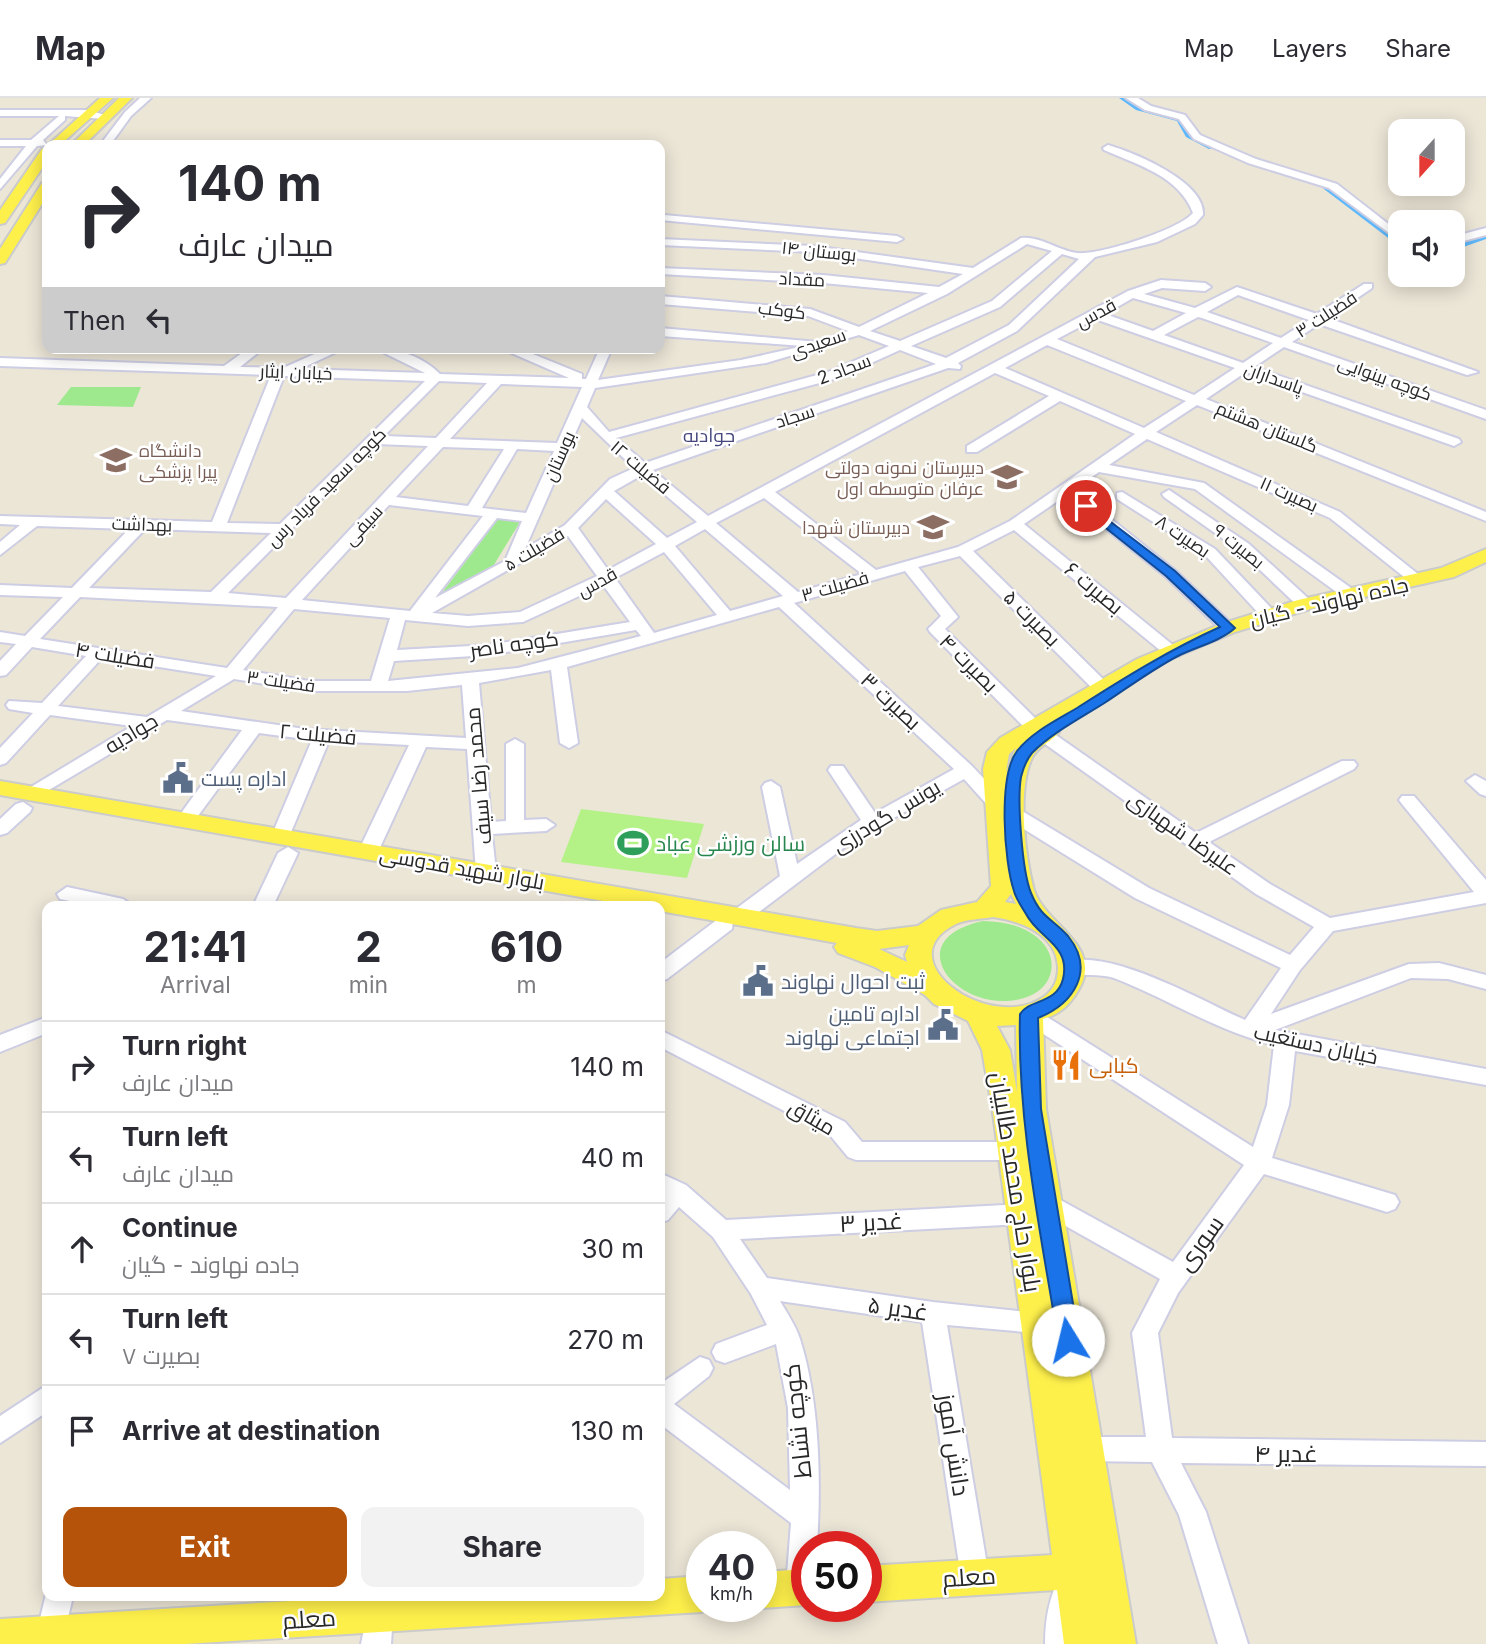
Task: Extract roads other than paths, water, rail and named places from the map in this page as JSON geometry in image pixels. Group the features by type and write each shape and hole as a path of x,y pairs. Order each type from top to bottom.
{"main road":[{"path":"57,140 72,117 107,98"},
{"path":"82,140 125,98"},
{"path":"0,219 42,161"},
{"path":"0,260 42,194"},
{"name":"جاده نهاوند - گیان","path":"986,908 1003,887 1004,808 1017,766 1038,731 1100,687 1144,663 1268,614 1418,581 1447,573 1486,555"},
{"name":"جاده نهاوند - گیان","path":"1038,731 1173,653"},
{"name":"بلوار شهید قدوسی","path":"0,788 18,802 284,845 589,901"},
{"name":"بلوار شهید قدوسی","path":"18,802 185,820 284,845 368,852 635,901"},
{"name":"جاده نهاوند - گیان","path":"1004,808 1022,891 1038,921"},
{"name":"بلوار شهید قدوسی","path":"665,907 856,948 884,960 930,988"},
{"path":"986,908 1014,911 1038,921 1061,939 1070,953 1073,967 1071,982 1062,996 1048,1007 1029,1014 995,1017 978,1014 960,1008 930,988 919,970 918,951 925,934 936,922 953,914 986,908"},
{"name":"بلوار شهید قدوسی","path":"665,914 732,920 877,940 925,934"},
{"name":"بلوار حاج محمد طالبیان","path":"978,1014 996,1050 1012,1151 1034,1209 1085,1449 1117,1644"},
{"name":"بلوار حاج محمد طالبیان","path":"1029,1014 1037,1322 1083,1644"},
{"name":"معلم","path":"882,1583 1072,1571"},
{"name":"معلم","path":"665,1598 686,1596"},
{"name":"معلم","path":"0,1637 51,1635 99,1638 377,1629 637,1601"}],"street":[{"path":"0,186 34,143 72,117 84,98"},
{"path":"109,140 128,114 146,98"},
{"path":"1131,98 1148,108 1182,117 1197,137 1222,148 1333,186 1388,229"},
{"path":"0,115 104,116"},
{"path":"0,143 42,145"},
{"path":"1059,251 1085,259 1104,249 1153,240 1191,222 1199,213 1197,203 1171,178 1108,148"},
{"path":"0,170 13,170"},
{"path":"665,219 897,240"},
{"path":"1465,237 1486,231"},
{"name":"سعیدی","path":"591,384 766,359 825,343 944,291 1025,240 1059,251"},
{"name":"بوستان ۱۴","path":"665,242 813,248 978,272"},
{"name":"سجاد 2","path":"606,438 833,375 996,304 1059,251"},
{"name":"سجاد","path":"642,469 802,414 897,385 947,363 1013,328 1085,259"},
{"name":"مقداد","path":"665,271 823,279 944,291"},
{"name":"قدس","path":"0,590 291,602 468,621 523,617 548,608 605,578 763,490 1132,294 1161,284 1205,288"},
{"name":"فضیلت ۳","path":"231,674 309,686 378,687 471,680 558,663 645,632 727,617 963,550 1015,524 1144,434 1368,286"},
{"path":"1154,335 1237,291 1472,372"},
{"name":"پاسداران","path":"1132,294 1284,342"},
{"name":"کوکب","path":"665,300 810,313 947,363 989,371"},
{"name":"پاسداران","path":"1094,314 1454,442"},
{"path":"665,332 825,343"},
{"name":"گلستان هشتم","path":"1047,340 1486,517"},
{"name":"کوچه بینوایی","path":"1284,342 1486,415"},
{"path":"227,370 250,354"},
{"path":"218,527 280,372 324,354"},
{"path":"395,354 425,366 436,377"},
{"path":"520,354 591,384"},
{"name":"بوستان","path":"511,564 604,354"},
{"name":"خیابان ایثار","path":"0,362 591,384"},
{"name":"بصیرت ۱۱","path":"989,371 1058,396 1144,434 1239,471 1335,515 1418,581"},
{"name":"کوچه سعید فریاد رس","path":"215,597 436,377"},
{"name":"سیفی","path":"231,674 291,602 498,379"},
{"path":"972,449 1058,396"},
{"name":"فضیلت ۱۲","path":"580,408 606,438 706,523"},
{"path":"374,440 563,447"},
{"path":"472,512 513,445"},
{"name":"بصیرت ۸","path":"1096,467 1199,486 1352,596"},
{"name":"فضیلت ۵","path":"406,615 511,564 570,528 615,481 642,469"},
{"path":"1065,489 1171,574 1228,628"},
{"path":"763,490 874,576"},
{"path":"606,491 665,544 727,617"},
{"name":"بصیرت ۹","path":"1169,494 1244,547 1305,604"},
{"name":"بصیرت ۸","path":"1122,496 1210,552 1268,614"},
{"path":"386,500 531,519"},
{"path":"378,687 387,656 406,615 493,514"},
{"name":"بهداشت","path":"0,520 284,529"},
{"path":"0,550 33,521"},
{"path":"706,523 788,599"},
{"path":"0,671 142,524"},
{"name":"بصیرت ۶","path":"1015,524 1173,653"},
{"path":"570,528 645,632"},
{"name":"بصیرت ۵","path":"963,550 1100,687"},
{"name":"بصیرت ۴","path":"909,566 950,617 936,629 1038,731"},
{"name":"بصیرت ۳","path":"788,599 1004,808 1142,893 1293,965"},
{"name":"کوچه ناصر","path":"387,656 489,650 645,632"},
{"name":"فضیلت ۴","path":"0,638 99,651 231,674"},
{"path":"0,759 99,651"},
{"path":"558,663 569,743"},
{"name":"جوادیه","path":"0,829 18,802 231,674"},
{"name":"محمد رضا سیف","path":"471,680 486,872"},
{"name":"فضیلت ۲","path":"15,705 323,735 475,744"},
{"path":"185,820 254,727"},
{"name":"علیرضا شهبازی","path":"1038,731 1263,889 1327,925"},
{"path":"265,901 323,735"},
{"path":"368,852 421,741"},
{"path":"515,744 515,827"},
{"path":"1195,841 1348,765"},
{"path":"837,770 872,822"},
{"name":"یونس گودرزی","path":"665,970 847,836 966,770"},
{"path":"771,787 790,878"},
{"path":"1249,1031 1293,965 1327,925 1486,894 1409,800"},
{"path":"482,829 546,825"},
{"path":"67,894 100,901"},
{"name":"خیابان دستغیب","path":"1073,967 1114,970 1249,1031 1486,1077"},
{"path":"1249,1031 1409,971 1429,968 1486,982"},
{"path":"1029,1014 1259,1163 1387,1202"},
{"path":"0,1044 42,1027"},
{"name":"سوری","path":"1233,1644 1192,1512 1161,1452 1145,1333 1177,1276 1259,1163 1278,1105 1285,1040"},
{"name":"میثاق","path":"665,1041 837,1128 856,1151 1012,1151"},
{"name":"کوچه نشاط","path":"669,1187 721,1230 760,1287 782,1330 801,1408 805,1531"},
{"path":"1034,1209 1177,1276"},
{"name":"غدیر ۳","path":"721,1230 1034,1209"},
{"name":"غدیر ۵","path":"760,1287 933,1313 1037,1322"},
{"name":"دانش آموز","path":"933,1313 975,1577"},
{"path":"725,1352 782,1330"},
{"path":"665,1395 700,1368"},
{"path":"0,1431 42,1401"},
{"path":"665,1413 805,1517"},
{"name":"غدیر ۴","path":"1085,1449 1486,1454"},
{"path":"1060,1644 1059,1621 1072,1571"},
{"path":"51,1635 58,1601"}],"waterway":[{"path":"1123,98 1139,108 1180,119 1189,135 1212,147"},
{"path":"1323,184 1388,235"},
{"path":"1465,243 1486,236"}],"place":[{"name":"دانشگاه پیرا پزشکی","path":"116,460"},
{"name":"دبیرستان نمونه دولتی عرفان متوسطه اول","path":"1007,477"},
{"name":"دبیرستان شهدا","path":"933,527"},
{"name":"اداره پست","path":"178,778"},
{"name":"سالن ورزشی عباد","path":"633,843"},
{"name":"ثبت احوال نهاوند","path":"758,981"},
{"name":"اداره تامین اجتماعی نهاوند","path":"943,1025"},
{"name":"کبابی","path":"1066,1065"}],"district":[{"name":"جوادیه","path":"709,435"}]}
